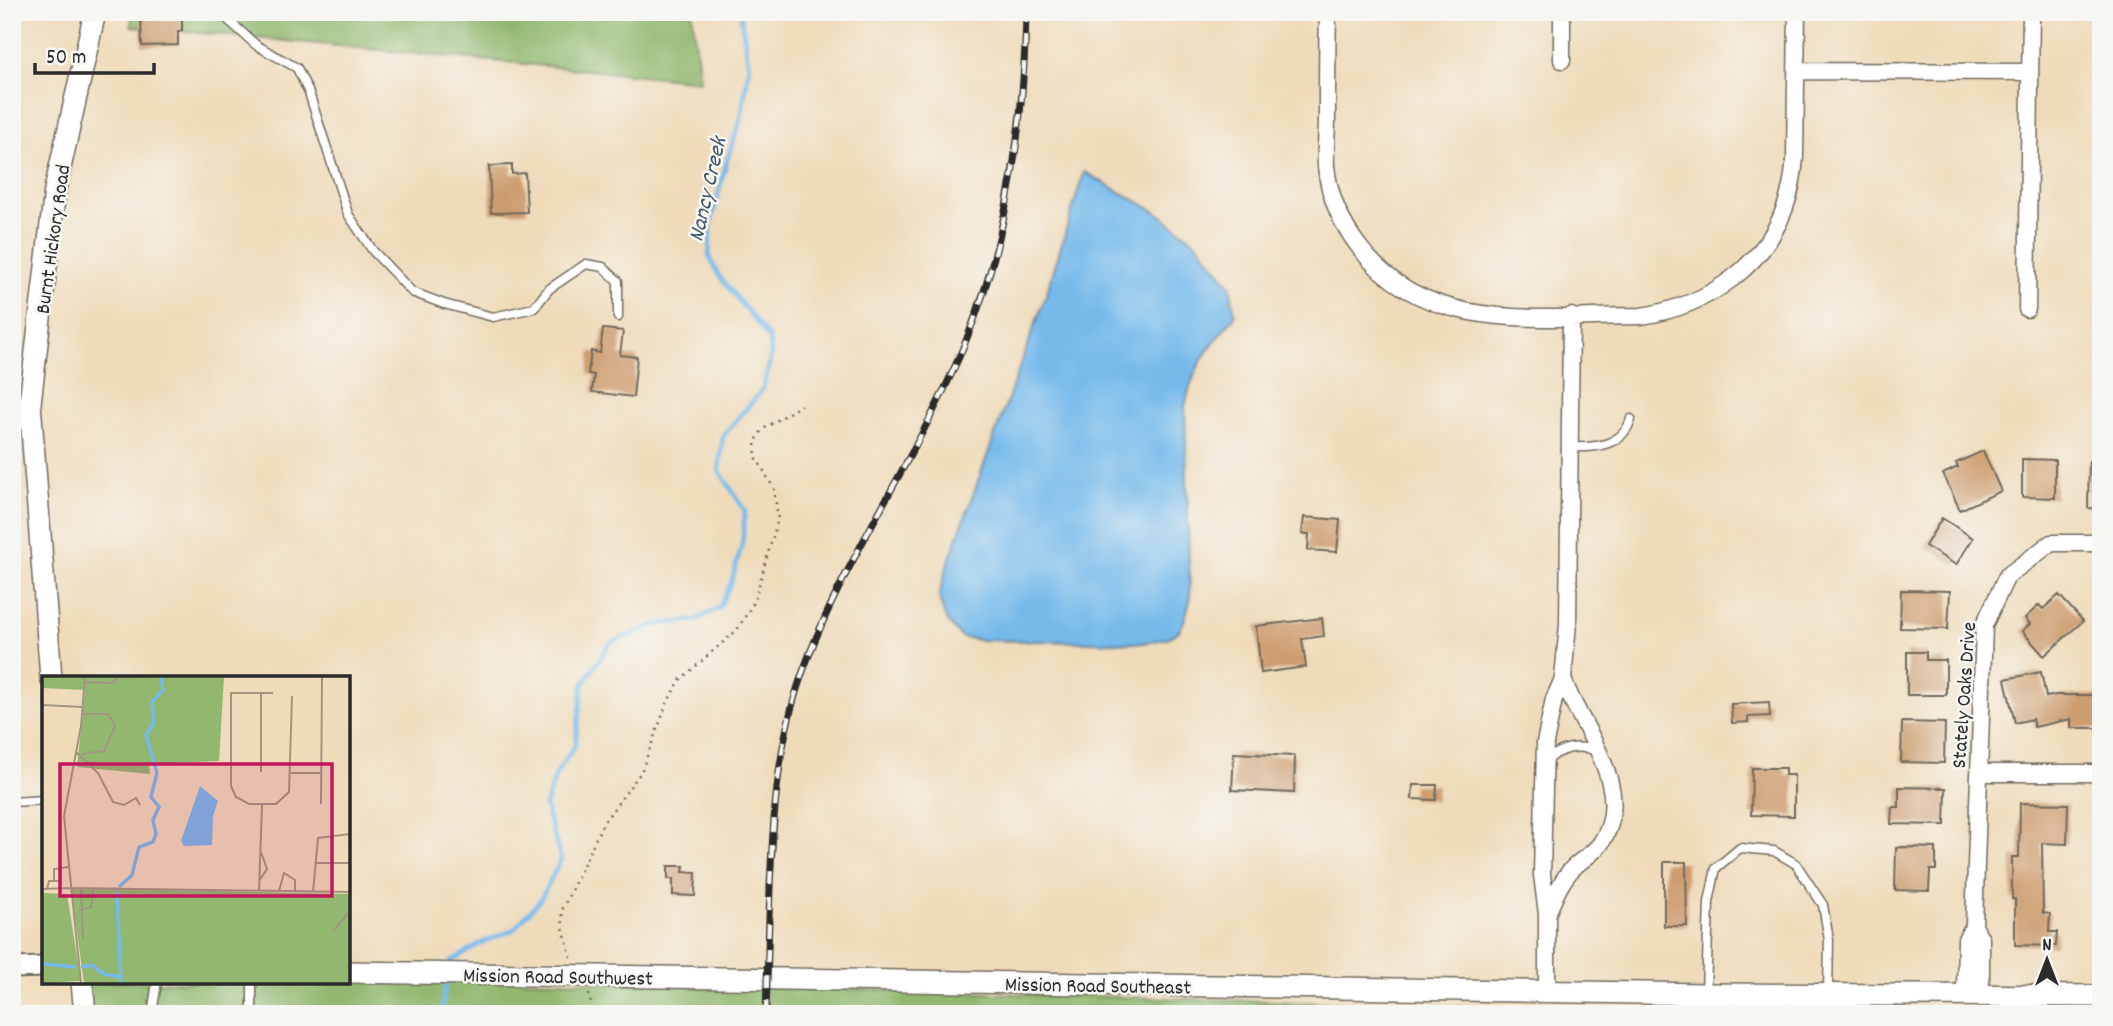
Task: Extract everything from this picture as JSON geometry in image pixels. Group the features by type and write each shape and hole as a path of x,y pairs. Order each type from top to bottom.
{"main road":[{"name":"Burnt Hickory Road","path":"51,676 30,403 55,190 95,12"},
{"name":"Mission Road Southwest","path":"350,972 767,981"},
{"name":"Mission Road Southeast","path":"767,981 1706,994 2101,996"},
{"path":"82,984 85,1014"}],"street":[{"path":"1328,12 1326,167 1333,199 1346,230 1368,259 1402,288 1435,304 1487,316 1641,316 1679,308 1718,290 1756,255 1781,216 1789,196 1795,157 1797,12"},
{"path":"1562,12 1562,60"},
{"path":"2027,309 2031,12"},
{"path":"1797,71 2030,72"},
{"path":"1547,991 1547,914 1542,875 1544,764 1549,720 1563,679 1568,624 1571,316"},
{"name":"Stately Oaks Drive","path":"1973,995 1981,939 1974,926 1984,625 2007,576 2051,543 2101,543"},
{"path":"1547,914 1570,872 1600,845 1611,820 1610,782 1600,752 1569,698 1563,679"},
{"path":"1979,774 2101,773"},
{"path":"12,968 42,967"}],"lane":[{"path":"223,12 256,46 297,68 309,93 348,214 373,251 412,292 493,317 534,308 549,289 586,264 603,267 618,281 618,317"},
{"path":"1570,447 1592,447 1611,442 1622,436 1631,419"},
{"path":"1544,764 1557,752 1578,746 1600,752"},
{"path":"12,802 42,800"},
{"path":"1706,994 1709,902 1716,868 1740,848 1774,851 1796,864 1823,905 1829,940 1828,995"},
{"path":"152,1014 157,984"},
{"path":"252,984 252,1014"}],"path":[{"path":"576,977 562,910 603,823 641,772 668,701 681,679 737,630 754,603 778,519 774,489 756,457 755,443 762,430 801,405"}],"green space":[{"path":"132,12 692,12 700,81 131,26"},
{"path":"350,975 1720,1014 88,1014 83,984 350,984"}],"water":[{"path":"1084,172 1155,211 1196,242 1230,285 1235,316 1203,357 1185,406 1190,600 1187,612 1177,633 1143,643 980,640 961,637 946,620 939,597 946,569 1047,292"}],"building":[{"path":"182,17 178,45 142,46 141,19"},
{"path":"512,165 512,174 525,173 527,212 491,213 489,166"},
{"path":"603,329 623,331 620,355 637,357 633,397 592,392 594,375 588,374 591,351 600,353"},
{"path":"1983,451 2001,491 1960,510 1943,474 1958,467 1956,463"},
{"path":"2022,459 2055,460 2055,498 2022,497"},
{"path":"2089,461 2101,461 2101,509 2088,508"},
{"path":"1304,517 1340,520 1337,552 1308,550 1309,534 1302,534"},
{"path":"1942,518 1973,538 1956,565 1925,546"},
{"path":"1901,590 1950,591 1948,629 1900,628"},
{"path":"2059,595 2083,621 2044,656 2022,631 2030,624 2025,618 2039,605 2043,609"},
{"path":"1322,618 1324,636 1302,639 1306,667 1261,673 1256,626"},
{"path":"1907,652 1926,652 1926,660 1946,660 1946,695 1907,695"},
{"path":"2041,672 2046,697 2101,695 2101,728 2071,728 2071,719 2034,727 2032,719 2015,723 2005,679"},
{"path":"1769,702 1770,716 1748,717 1748,722 1732,723 1731,704"},
{"path":"1902,722 1945,723 1944,763 1901,762"},
{"path":"1234,753 1295,756 1294,793 1232,790"},
{"path":"1752,768 1785,768 1785,775 1794,775 1794,816 1751,815"},
{"path":"1413,785 1437,785 1436,800 1412,799"},
{"path":"1899,787 1946,788 1945,825 1891,824 1892,807 1899,807"},
{"path":"2020,803 2068,804 2067,844 2042,843 2043,913 2050,914 2049,932 2057,932 2056,946 2015,945 2012,857 2019,857"},
{"path":"1896,848 1936,848 1936,870 1930,870 1929,891 1895,890"},
{"path":"1664,862 1686,862 1687,926 1664,926"},
{"path":"668,866 684,866 683,872 696,873 695,896 673,895 673,879 668,879"}],"waterway":[{"name":"Nancy Creek","path":"450,967 451,962 479,944 513,930 540,900 561,860 545,806 557,772 575,746 583,685 610,643 653,625 696,620 719,608 731,583 742,545 745,511 719,470 723,436 763,389 771,356 769,338 719,276 709,256 711,223 741,118 749,67 740,12"},
{"name":"Nancy Creek","path":"442,1014 447,979"}],"railway":[{"path":"766,1014 775,812 780,762 790,713 814,643 834,599 948,382 982,299 1004,219 1012,178 1022,95 1026,12"}]}
